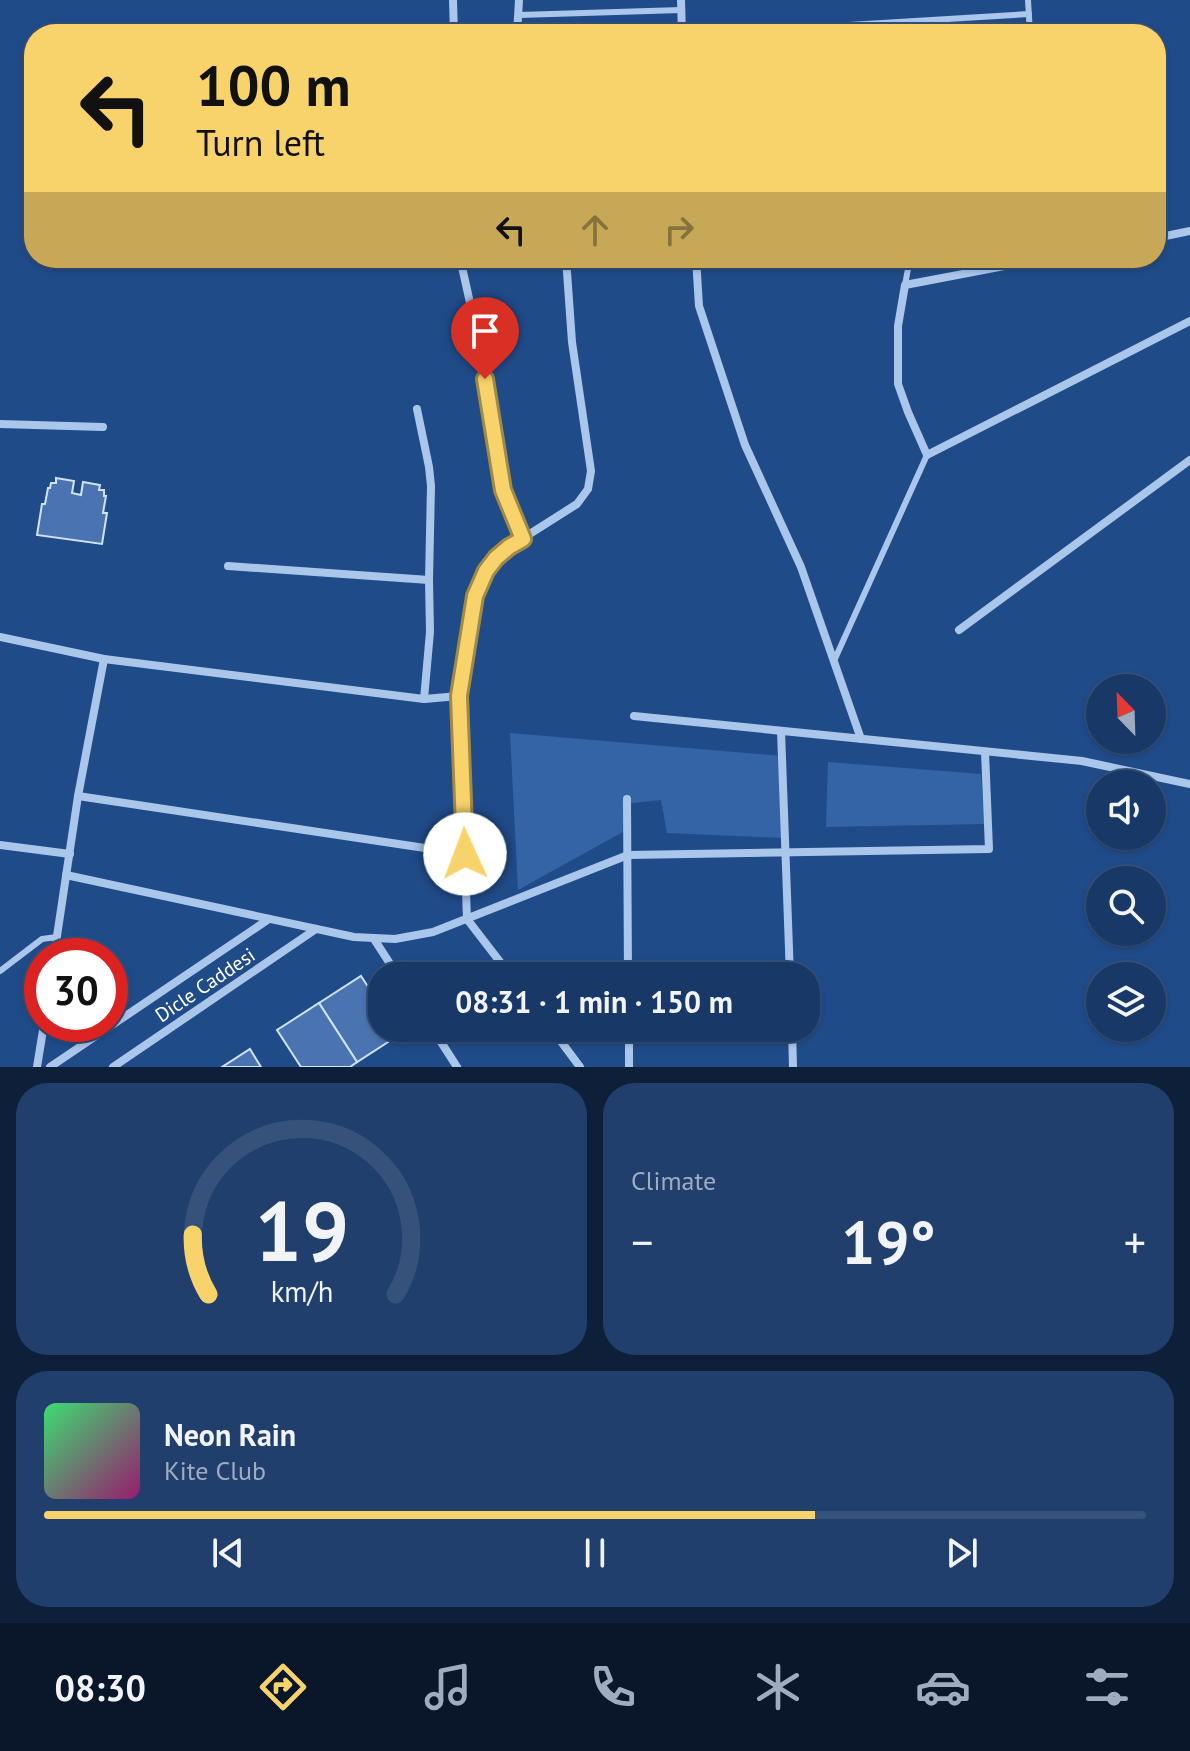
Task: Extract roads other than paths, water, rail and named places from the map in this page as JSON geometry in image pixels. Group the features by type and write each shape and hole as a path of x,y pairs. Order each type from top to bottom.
{"street":[{"path":"453,0 454,24"},
{"path":"518,24 519,0"},
{"path":"1166,236 1190,231"},
{"path":"462,268 481,352 503,490 523,539"},
{"path":"500,962 467,919 459,696 475,596 486,571 509,547 577,504 588,489 591,471 572,342 567,268"},
{"path":"697,268 699,306 741,431 801,567 861,739"},
{"path":"994,268 905,285 898,326 898,384 927,455 1190,321"},
{"path":"417,409 431,486 430,632 424,699"},
{"path":"0,424 103,427"},
{"path":"959,630 1190,460"},
{"path":"228,566 429,580"},
{"path":"0,637 104,659 424,699 459,696"},
{"path":"57,937 78,796 104,659"},
{"path":"634,716 1082,761 1190,784"},
{"path":"781,731 790,962"},
{"path":"66,875 354,937 416,936 451,927 628,855 989,849 985,752"},
{"path":"78,796 465,854"},
{"path":"627,799 628,962"},
{"path":"0,845 70,854"},
{"name":"Dicle Caddesi","path":"50,1067 269,919"},
{"name":"Dicle Caddesi","path":"113,1067 316,929"},
{"path":"374,939 389,962"},
{"path":"37,1067 41,1042"},
{"path":"441,1042 457,1067"},
{"path":"561,1042 577,1066"},
{"path":"629,1042 629,1067"},
{"path":"792,1042 793,1067"}],"lane":[{"path":"1028,0 1030,24"},
{"path":"519,15 681,5"},
{"path":"864,24 1029,14"},
{"path":"905,285 908,268"},
{"path":"834,661 927,455"},
{"path":"0,971 42,939 57,937"}]}
